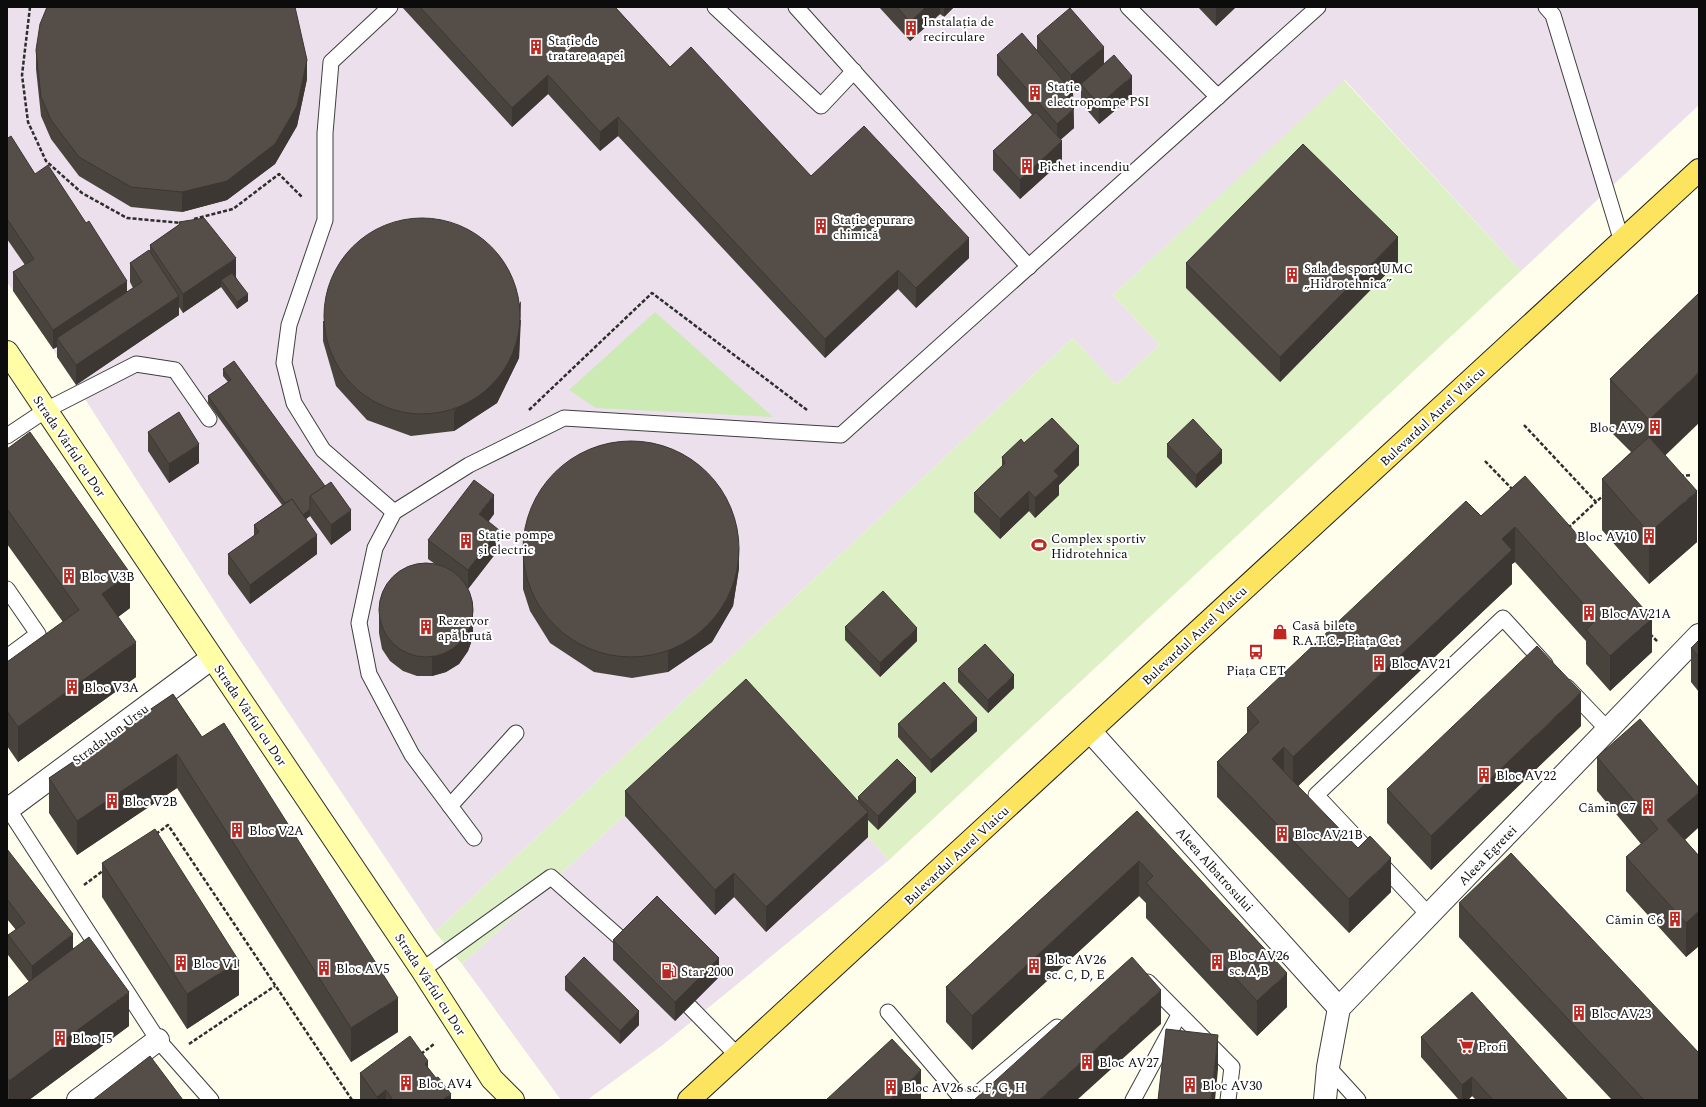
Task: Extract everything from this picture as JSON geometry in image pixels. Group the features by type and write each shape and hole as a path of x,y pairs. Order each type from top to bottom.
{"main road":[{"name":"Bulevardul Aurel Vlaicu","path":"689,1100 1699,170"}],"street":[{"name":"Strada Vârful cu Dor","path":"7,352 422,970 492,1079 513,1100"},
{"name":"Aleea Egretei","path":"1339,1008 1429,915 1503,850 1608,730 1699,635"},
{"name":"Strada Ion Ursu","path":"7,809 212,658"},
{"name":"Aleea Albatrosului","path":"1090,731 1339,1008"},
{"path":"1325,1100 1328,1067 1339,1008"},
{"path":"78,1100 165,1048"},
{"name":"Strada Vârful cu Dor","path":"492,1079 498,1100"}],"lane":[{"path":"390,7 331,62 325,133 325,220 289,325 284,363 294,403 323,450 394,512"},
{"path":"716,7 821,106 854,71"},
{"path":"796,7 1029,267"},
{"path":"1128,7 1218,97"},
{"path":"474,838 412,755 369,674 359,623 375,548 394,512 470,465 564,418 841,435 1318,7"},
{"path":"1546,7 1553,15 1622,242"},
{"path":"7,436 46,410 136,364 175,370 209,419"},
{"path":"7,589 38,634 7,657"},
{"path":"1429,915 1316,795 1503,618 1608,730"},
{"path":"450,806 516,732"},
{"path":"7,809 165,1048 211,1100"},
{"path":"422,970 550,877 628,945"},
{"path":"1136,970 1232,1067 1228,1100"},
{"path":"690,1007 738,1056"},
{"path":"888,1012 963,1100"},
{"path":"1133,1100 1179,1015"},
{"path":"970,1100 1065,1019"},
{"path":"1328,1067 1358,1100"}],"path":[{"path":"30,7 22,75 28,122 46,161 82,193 127,218 181,223 234,209 279,174 325,220"},
{"path":"527,412 652,294 810,412"},
{"path":"1524,425 1596,502"},
{"path":"1486,461 1517,494"},
{"path":"1676,476 1692,475"},
{"path":"1563,532 1606,493"},
{"path":"1648,632 1675,660"},
{"path":"155,834 168,825 352,1100"},
{"path":"66,898 110,866"},
{"path":"165,1048 275,986"},
{"path":"415,1058 434,1044"}],"shaded area":[{"path":"7,7 1699,7 1699,105 1521,271 1345,80 1113,295 1159,345 1116,385 1073,338 435,932 227,621 53,349 7,282"},
{"path":"746,704 889,860 664,1044 587,1100 561,1100 462,964"}],"green space":[{"name":"Complex sportiv Hidrotehnica","path":"1344,80 1521,271 889,860 746,704 462,964 435,932 1073,338 1116,385 1159,345 1113,295"},
{"path":"655,312 773,417 596,408 569,390"}],"building":[{"path":"47,7 295,7 307,60 297,106 275,144 227,181 182,192 131,187 79,157 51,120 41,97 36,50 40,24"},
{"path":"420,7 615,7 670,67 691,47 811,176 864,126 969,238 916,288 898,270 825,339 618,117 600,132 548,75 512,108"},
{"path":"897,7 926,7 910,22"},
{"path":"1070,8 1104,47 1071,75 1037,36"},
{"path":"1022,33 1073,92 1065,99 1074,109 1057,124 997,55"},
{"path":"1114,55 1132,76 1099,105 1081,84"},
{"path":"1036,112 1062,141 1020,180 993,151"},
{"path":"7,136 8,138 11,136 35,174 48,165 86,223 89,221 127,281 53,330 13,272 34,259 7,219"},
{"name":"Sala de sport UMC „Hidrotehnica”","path":"1303,144 1398,237 1280,357 1186,263"},
{"path":"204,218 236,258 183,294 150,245 180,224 179,222"},
{"path":"432,218 441,219 460,225 477,234 492,246 504,261 513,278 519,297 519,335 513,354 504,371 492,386 477,398 460,407 441,413 412,414 403,413 384,407 367,398 352,386 340,371 331,354 325,335 324,306 325,297 331,278 340,261 352,246 367,234 384,225 403,219"},
{"path":"149,250 179,296 76,365 57,338 142,282 130,263"},
{"path":"232,273 248,294 237,302 221,280"},
{"path":"1699,293 1699,372 1649,420 1610,379"},
{"path":"234,361 325,486 310,496 310,509 303,515 292,499 285,503 208,396 231,380 223,369"},
{"path":"179,412 199,444 169,464 148,432"},
{"path":"1052,418 1079,446 1054,471 1059,476 1035,498 1029,491 1000,519 974,493 1005,463 1002,457 1021,439 1024,443"},
{"path":"1193,419 1222,450 1196,475 1167,444"},
{"path":"30,432 130,573 102,594 136,642 18,727 7,711 7,662 79,610 7,509 7,449"},
{"path":"1649,437 1697,491 1649,533 1602,479"},
{"path":"631,441 652,443 672,449 691,459 707,473 721,489 731,508 737,528 739,549 737,570 731,590 721,609 707,625 691,639 672,649 652,655 631,657 610,655 590,649 571,639 555,625 541,609 531,590 525,570 523,549 525,528 531,508 541,489 555,473 571,459 590,449 610,443"},
{"path":"1525,476 1652,618 1610,656 1586,630 1597,619 1515,527 1502,539 1512,550 1293,757 1284,747 1272,759 1358,848 1370,836 1391,858 1349,899 1217,762 1259,722 1247,708 1466,501 1481,516"},
{"path":"474,480 494,495 479,514 499,530 468,570 428,540"},
{"path":"331,482 351,510 331,525 310,496"},
{"path":"292,499 317,535 250,585 228,554 259,532 254,525"},
{"name":"Rezervor apă brută","path":"426,563 444,566 459,577 470,592 473,610 470,628 459,643 444,654 426,657 408,654 393,643 382,628 379,610 382,592 393,577 408,566"},
{"path":"883,591 917,628 880,663 845,627"},
{"path":"1699,640 1699,657 1691,648"},
{"path":"985,644 1014,675 988,700 958,669"},
{"path":"1537,646 1581,692 1431,836 1387,789"},
{"path":"746,679 868,812 766,907 734,873 715,890 625,791"},
{"path":"944,682 977,718 931,760 898,724"},
{"path":"173,694 202,737 224,723 398,998 351,1028 177,754 77,821 49,778"},
{"path":"1640,719 1699,788 1699,793 1667,820 1699,856 1699,911 1686,923 1626,857 1658,829 1597,757"},
{"path":"897,759 916,778 878,816 858,797"},
{"path":"1137,811 1287,973 1257,1001 1146,883 1153,876 1139,861 972,1016 946,987"},
{"path":"155,829 239,961 187,994 102,863"},
{"path":"7,849 73,934 32,966 8,935 25,923 7,899"},
{"name":"Bloc AV23","path":"1511,853 1699,1053 1699,1100 1644,1100 1459,903"},
{"path":"657,896 719,958 675,1002 613,940"},
{"path":"89,937 129,992 9,1081 7,1078 7,998"},
{"path":"584,957 639,1011 620,1031 565,977"},
{"path":"1132,957 1161,990 1039,1100 974,1100"},
{"path":"1472,992 1568,1100 1493,1100 1472,1077 1462,1085 1421,1037"},
{"path":"1166,1029 1218,1035 1211,1100 1158,1100"},
{"path":"410,1036 428,1061 425,1064 436,1078 438,1077 451,1094 443,1100 393,1100 386,1090 377,1097 360,1073"},
{"path":"892,1039 921,1070 889,1100 826,1100"},
{"path":"150,1056 183,1100 93,1100"}],"place":[{"name":"Instalația de recirculare","path":"911,28"},
{"name":"Stație de tratare a apei","path":"536,47"},
{"name":"Stație electropompe PSI","path":"1035,93"},
{"name":"Pichet incendiu","path":"1027,166"},
{"name":"Stație epurare chimică","path":"821,226"},
{"name":"Sala de sport UMC „Hidrotehnica”","path":"1292,275"},
{"name":"Bloc AV9","path":"1655,427"},
{"name":"Bloc AV10","path":"1649,536"},
{"name":"Stație pompe și electric","path":"466,541"},
{"name":"Complex sportiv Hidrotehnica","path":"1039,545"},
{"name":"Bloc V3B","path":"69,576"},
{"name":"Bloc AV21A","path":"1589,613"},
{"name":"Rezervor apă brută","path":"426,627"},
{"name":"Casă bilete R.A.T.C.- Piața Cet","path":"1280,632"},
{"name":"Piața CET","path":"1256,652"},
{"name":"Bloc AV21","path":"1379,663"},
{"name":"Bloc V3A","path":"72,687"},
{"name":"Bloc AV22","path":"1484,775"},
{"name":"Bloc V2B","path":"112,801"},
{"name":"Cămin C7","path":"1648,807"},
{"name":"Bloc V2A","path":"237,830"},
{"name":"Bloc AV21B","path":"1282,834"},
{"name":"Cămin C6","path":"1675,919"},
{"name":"Bloc AV26 sc. A,B","path":"1217,962"},
{"name":"Bloc V1","path":"181,963"},
{"name":"Bloc AV26 sc. C, D, E","path":"1034,966"},
{"name":"Bloc AV5","path":"324,968"},
{"name":"Star 2000","path":"669,971"},
{"name":"Bloc AV23","path":"1579,1013"},
{"name":"Bloc I5","path":"60,1038"},
{"name":"Profi","path":"1466,1046"},
{"name":"Bloc AV27","path":"1087,1062"},
{"name":"Bloc AV4","path":"406,1083"},
{"name":"Bloc AV30","path":"1190,1085"},
{"name":"Bloc AV26 sc. F, G, H","path":"891,1087"}]}
